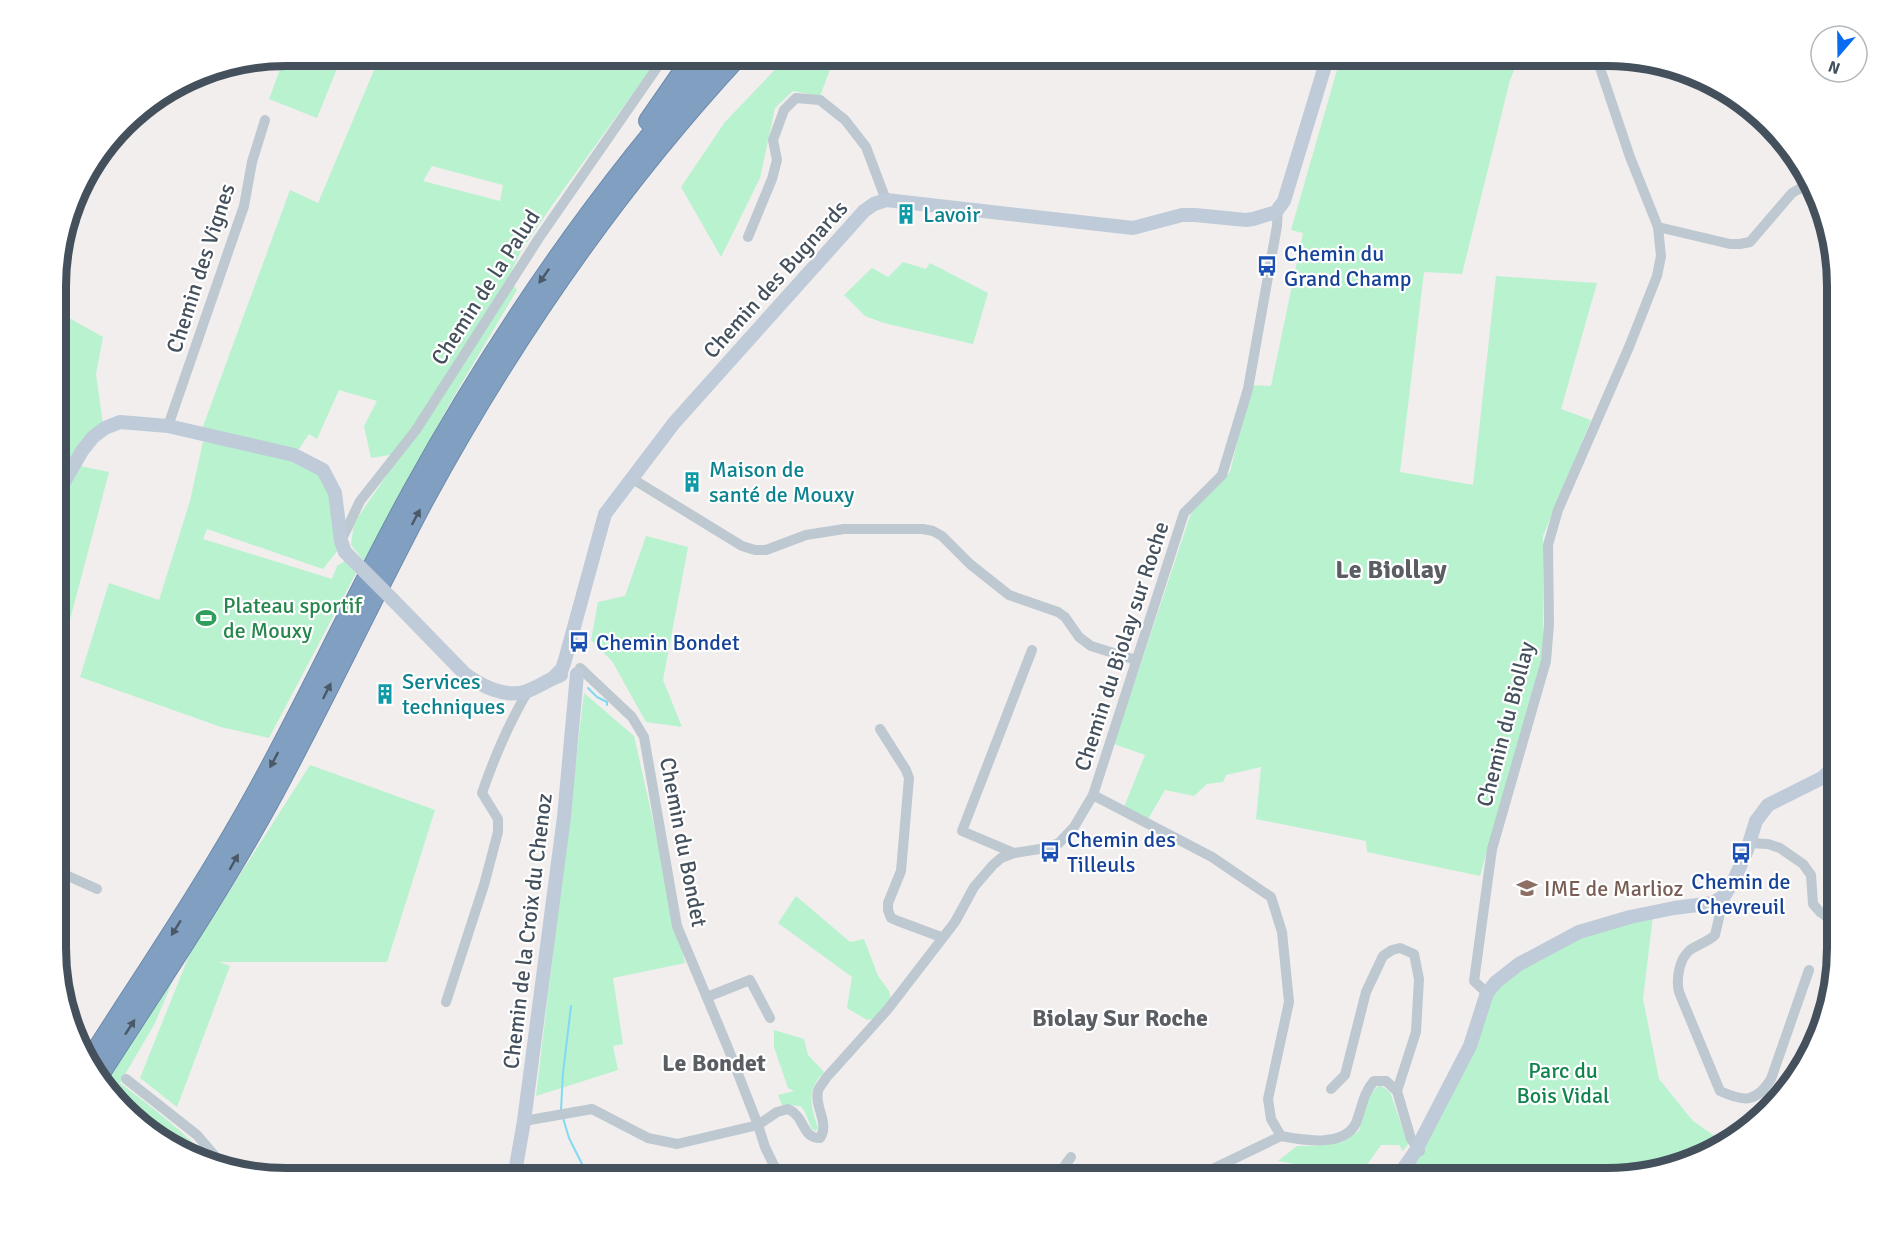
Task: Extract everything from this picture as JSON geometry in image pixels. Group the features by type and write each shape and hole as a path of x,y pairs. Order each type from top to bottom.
{"highway":[{"path":"94,1054 172,935 230,839 281,747 389,533 458,411 511,325 686,66"},
{"path":"578,228 647,138 709,66"},
{"path":"103,1070 205,912 274,794 425,500 495,379 544,304 601,224 656,152 730,66"}],"street":[{"name":"Chemin de la Palud","path":"341,541 360,501 416,430 539,238 658,66"},
{"path":"748,237 772,179 777,160 773,140 784,110 796,98 820,100 845,120 866,147 886,200 1133,228 1182,215 1246,220 1270,215 1279,207 1325,66"},
{"path":"1599,66 1630,157 1658,226 1730,244 1750,242 1792,193 1804,188"},
{"name":"Chemin des Vignes","path":"168,426 244,206 252,162 265,120"},
{"name":"Chemin des Bugnards","path":"570,670 605,514 674,423 864,211 886,200"},
{"name":"Chemin du Biolay sur Roche","path":"1014,853 1046,848 1059,843 1074,827 1093,795 1184,513 1222,475 1248,389 1279,207"},
{"name":"Chemin du Biollay","path":"1487,991 1474,981 1492,849 1546,661 1549,624 1548,545 1558,510 1629,347 1657,276 1661,256 1658,226"},
{"path":"66,479 93,437 105,428 120,422 168,426 294,455 323,470 335,493 341,541 345,552 465,674 494,690 508,693 528,691 570,670"},
{"path":"631,478 742,546 754,550 766,550 806,535 844,529 933,531 942,536 1009,595 1058,612 1065,617 1079,637 1091,646 1136,660"},
{"path":"1014,853 962,831 1032,650"},
{"name":"Chemin du Bondet","path":"570,670 592,681 632,717 644,737 676,926 775,1168"},
{"name":"Chemin de la Croix du Chenoz","path":"516,1168 564,817 570,670"},
{"path":"446,1002 498,832 498,819 482,793 512,721 528,691"},
{"path":"880,729 909,778 901,871 890,895 888,910 891,918 942,937"},
{"path":"1809,970 1771,1079 1764,1091 1752,1098 1737,1099 1720,1091 1679,992 1677,980 1680,968 1687,954 1713,938 1718,927 1719,899 1735,878 1756,821 1768,805 1827,773"},
{"path":"1093,795 1212,857 1271,897 1282,932 1289,1002 1268,1099 1272,1119 1281,1136"},
{"path":"1750,839 1790,854 1808,870 1812,880 1813,904 1827,917"},
{"path":"524,1121 592,1109 648,1138 677,1144 758,1125 777,1112 788,1109 798,1114 809,1135 814,1138 820,1137 824,1127 818,1091 826,1078 888,1009 955,922 983,875 1002,858 1014,853"},
{"path":"66,875 97,889"},
{"path":"1403,1168 1470,1046 1487,991 1496,982 1519,964 1578,932 1630,916 1719,899"},
{"path":"1331,1089 1345,1075 1366,992 1383,957 1392,950 1400,948 1414,954 1419,979 1416,1032 1397,1091"},
{"path":"707,997 750,980 770,1018"},
{"path":"126,1079 197,1135 215,1156"},
{"path":"1215,1168 1281,1136 1316,1142 1344,1135 1355,1126 1367,1089 1374,1081 1386,1081 1397,1091 1417,1146"},
{"path":"1063,1168 1071,1157"}],"green space":[{"path":"281,66 338,66 317,118 269,99"},
{"path":"376,66 653,66 521,251 508,278 517,290 453,398 364,561 351,545 354,523 402,453 371,458 364,426 377,401 339,390 317,439 309,434 297,452 202,429 290,190 318,203","holes":["432,166 503,185 500,201 423,181"]},
{"path":"778,66 831,66 820,96 793,91 775,108 760,178 721,257 681,187 725,122"},
{"path":"1338,66 1516,66 1510,80 1462,274 1424,272 1400,472 1473,485 1496,276 1597,283 1561,409 1591,420 1543,536 1543,655 1480,876 1367,852 1366,841 1256,819 1261,767 1226,775 1223,782 1207,784 1194,796 1165,790 1148,819 1124,807 1145,755 1114,744 1192,510 1230,472 1251,385 1271,386 1303,233 1291,230"},
{"path":"903,262 926,269 930,263 988,293 973,344 884,323 865,316 844,295 872,268 888,277"},
{"path":"69,318 103,337 96,374 103,424 80,466 109,472 66,635 66,324"},
{"path":"204,437 297,460 322,475 331,491 338,550 323,569 207,529 203,539 332,579 337,566 345,561 356,573 269,738 221,727 80,677 109,583 159,600 190,501"},
{"path":"646,536 688,547 663,680 682,727 646,722 612,661 591,640 598,602 625,596"},
{"path":"584,693 634,736 685,963 613,978 623,1044 613,1046 618,1070 536,1096"},
{"path":"310,765 435,810 387,962 219,962 230,966 177,1107 140,1078 190,953"},
{"path":"796,896 850,942 864,939 878,976 889,991 891,1000 873,1019 867,1020 847,1008 852,977 778,923"},
{"name":"Parc du Bois Vidal","path":"1653,915 1643,999 1659,1079 1693,1121 1717,1138 1677,1156 1650,1164 1621,1168 1409,1168 1497,986 1551,949 1579,934"},
{"path":"174,978 155,1023 120,1083 183,1133 202,1151 169,1134 151,1121 121,1093 108,1076"},
{"path":"774,1030 804,1039 808,1055 824,1072 816,1082 812,1094 813,1111 818,1127 816,1131 812,1129 800,1106 782,1105 778,1095 794,1091 788,1088 774,1047"},
{"path":"1380,1085 1390,1092 1408,1144 1403,1151 1399,1145 1381,1145 1366,1166 1369,1168 1312,1168 1278,1161 1297,1146 1343,1142 1359,1131 1368,1095"}],"waterway":[{"path":"588,688 597,697 607,702 607,705"},
{"path":"561,1110 571,1006"},
{"path":"563,1118 569,1138 584,1168"}],"place":[{"name":"Lavoir","path":"906,214"},
{"name":"Chemin du Grand Champ","path":"1267,266"},
{"name":"Maison de santé de Mouxy","path":"692,482"},
{"name":"Plateau sportif de Mouxy","path":"206,618"},
{"name":"Chemin Bondet","path":"579,642"},
{"name":"Services techniques","path":"385,694"},
{"name":"Chemin des Tilleuls","path":"1050,852"},
{"name":"Chemin de Chevreuil","path":"1741,853"},
{"name":"IME de Marlioz","path":"1527,888"}],"district":[{"name":"Le Biollay","path":"1391,569"},
{"name":"Biolay Sur Roche","path":"1120,1018"},
{"name":"Le Bondet","path":"714,1063"}]}
